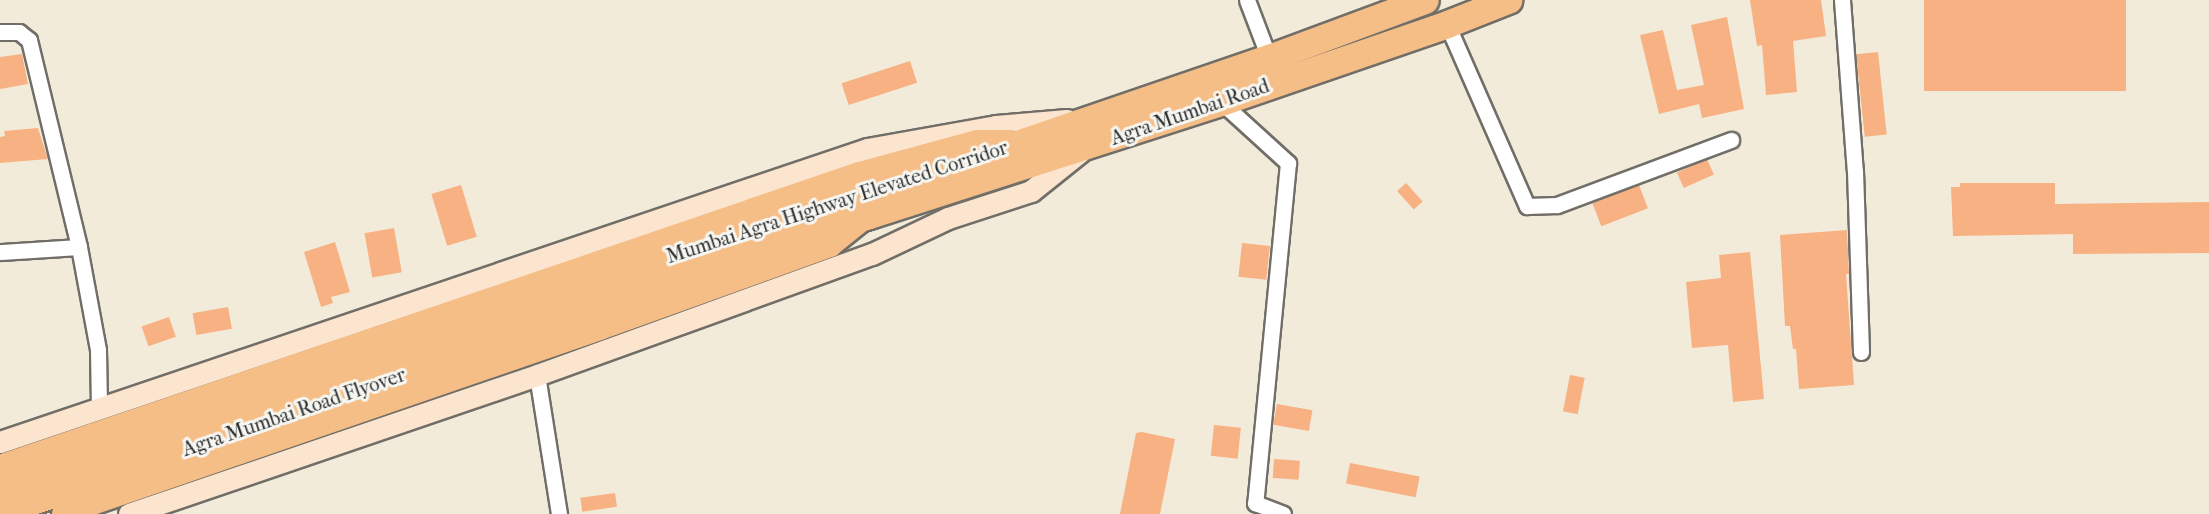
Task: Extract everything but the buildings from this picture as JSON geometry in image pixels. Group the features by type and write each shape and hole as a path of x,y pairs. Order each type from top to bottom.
{"highway":[{"name":"Agra Mumbai Road","path":"1091,118 1269,58 1425,0"},
{"name":"Agra Mumbai Road","path":"868,215 1221,102 1447,24 1509,0"},
{"name":"Mumbai Agra Highway Elevated Corridor","path":"583,285 1091,118"},
{"name":"Mumbai Agra Highway Elevated Corridor","path":"588,312 868,215"},
{"name":"Agra Mumbai Road Flyover","path":"0,487 583,285"},
{"name":"Agra Mumbai Road Flyover","path":"0,512 588,312"}],"main road":[{"path":"0,466 859,173 978,141 1026,141"},
{"path":"63,514 590,333 830,246 868,215"}],"street":[{"path":"1247,0 1269,58"},
{"path":"1842,0 1855,171 1861,352"},
{"path":"1447,24 1527,206 1557,205 1731,140"},
{"path":"0,32 19,32 28,40 79,248 98,350 99,410"},
{"path":"1221,102 1288,163 1253,509 1283,514"},
{"path":"0,442 867,149 996,126 1091,118"},
{"path":"142,512 537,375 872,254 948,219 1030,191 1086,147"},
{"path":"0,252 79,248"},
{"path":"537,375 559,514"}]}
